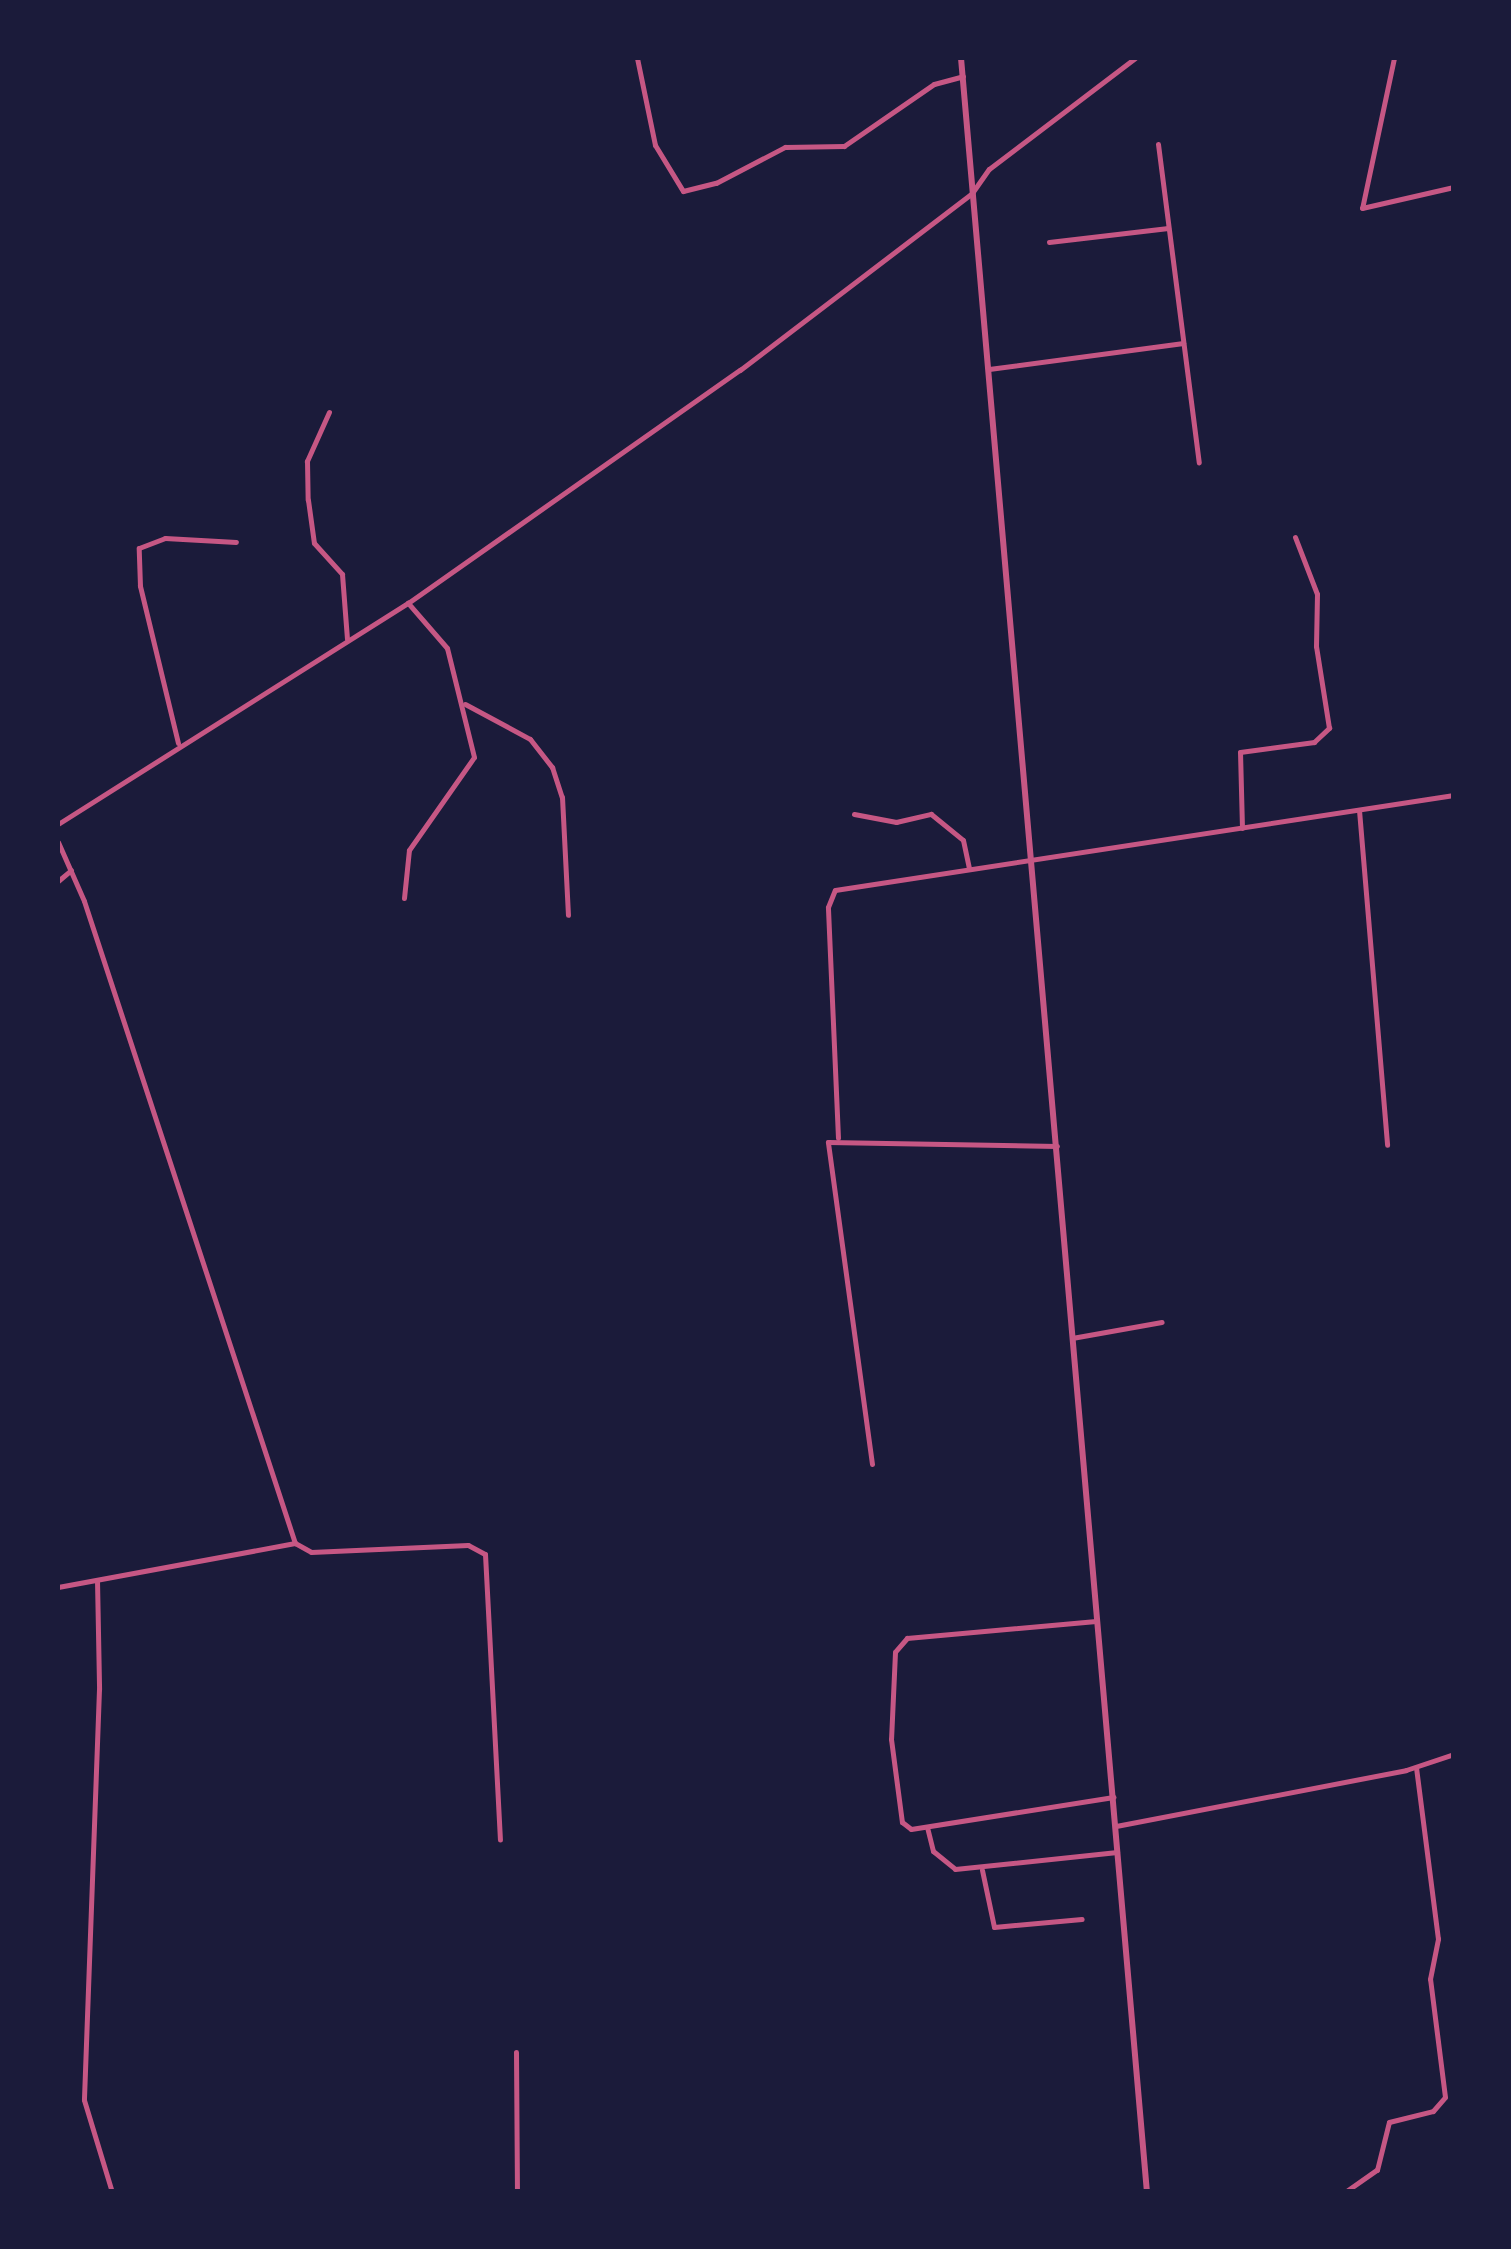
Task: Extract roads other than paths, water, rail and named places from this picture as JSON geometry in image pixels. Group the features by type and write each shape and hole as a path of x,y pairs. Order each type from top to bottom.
{"street":[{"path":"636,58 655,145 674,182 688,191 786,147 844,146 934,84 962,76"},
{"path":"961,58 1146,2192"},
{"path":"58,824 178,743 408,603 740,370 972,193 989,169 1134,58"},
{"path":"1394,58 1362,208 1454,187"},
{"path":"1158,144 1199,462"},
{"path":"1049,242 1168,228"},
{"path":"989,370 1183,344"},
{"path":"329,412 308,461 306,485 314,543 342,574 347,639"},
{"path":"1242,828 1240,752 1314,742 1329,728 1316,646 1317,594 1295,537"},
{"path":"178,743 140,586 138,548 165,538 236,542"},
{"path":"404,898 409,850 473,762 447,648 408,603"},
{"path":"462,702 530,739 552,767 562,797 568,914"},
{"path":"838,1138 830,898 840,888 1454,795"},
{"path":"1359,810 1387,1145"},
{"path":"854,814 896,822 932,814 963,840 969,868"},
{"path":"58,842 71,870 296,1543 311,1552 468,1545 485,1554 500,1840"},
{"path":"58,881 71,870"},
{"path":"872,1464 846,1236 827,1164 826,1145 838,1138 1057,1146"},
{"path":"1072,1338 1162,1322"},
{"path":"58,1587 296,1543"},
{"path":"97,1580 99,1689 84,2100 112,2192"},
{"path":"1096,1621 916,1634 897,1647 891,1712 898,1800 904,1826 927,1827 1113,1797"},
{"path":"1116,1826 1416,1767 1454,1754"},
{"path":"1345,2192 1377,2170 1390,2122 1433,2111 1445,2097 1430,1979 1438,1938 1416,1767"},
{"path":"927,1827 942,1862 982,1870 1118,1851"},
{"path":"982,1870 994,1926 1082,1919"},
{"path":"516,2052 518,2192"}]}
